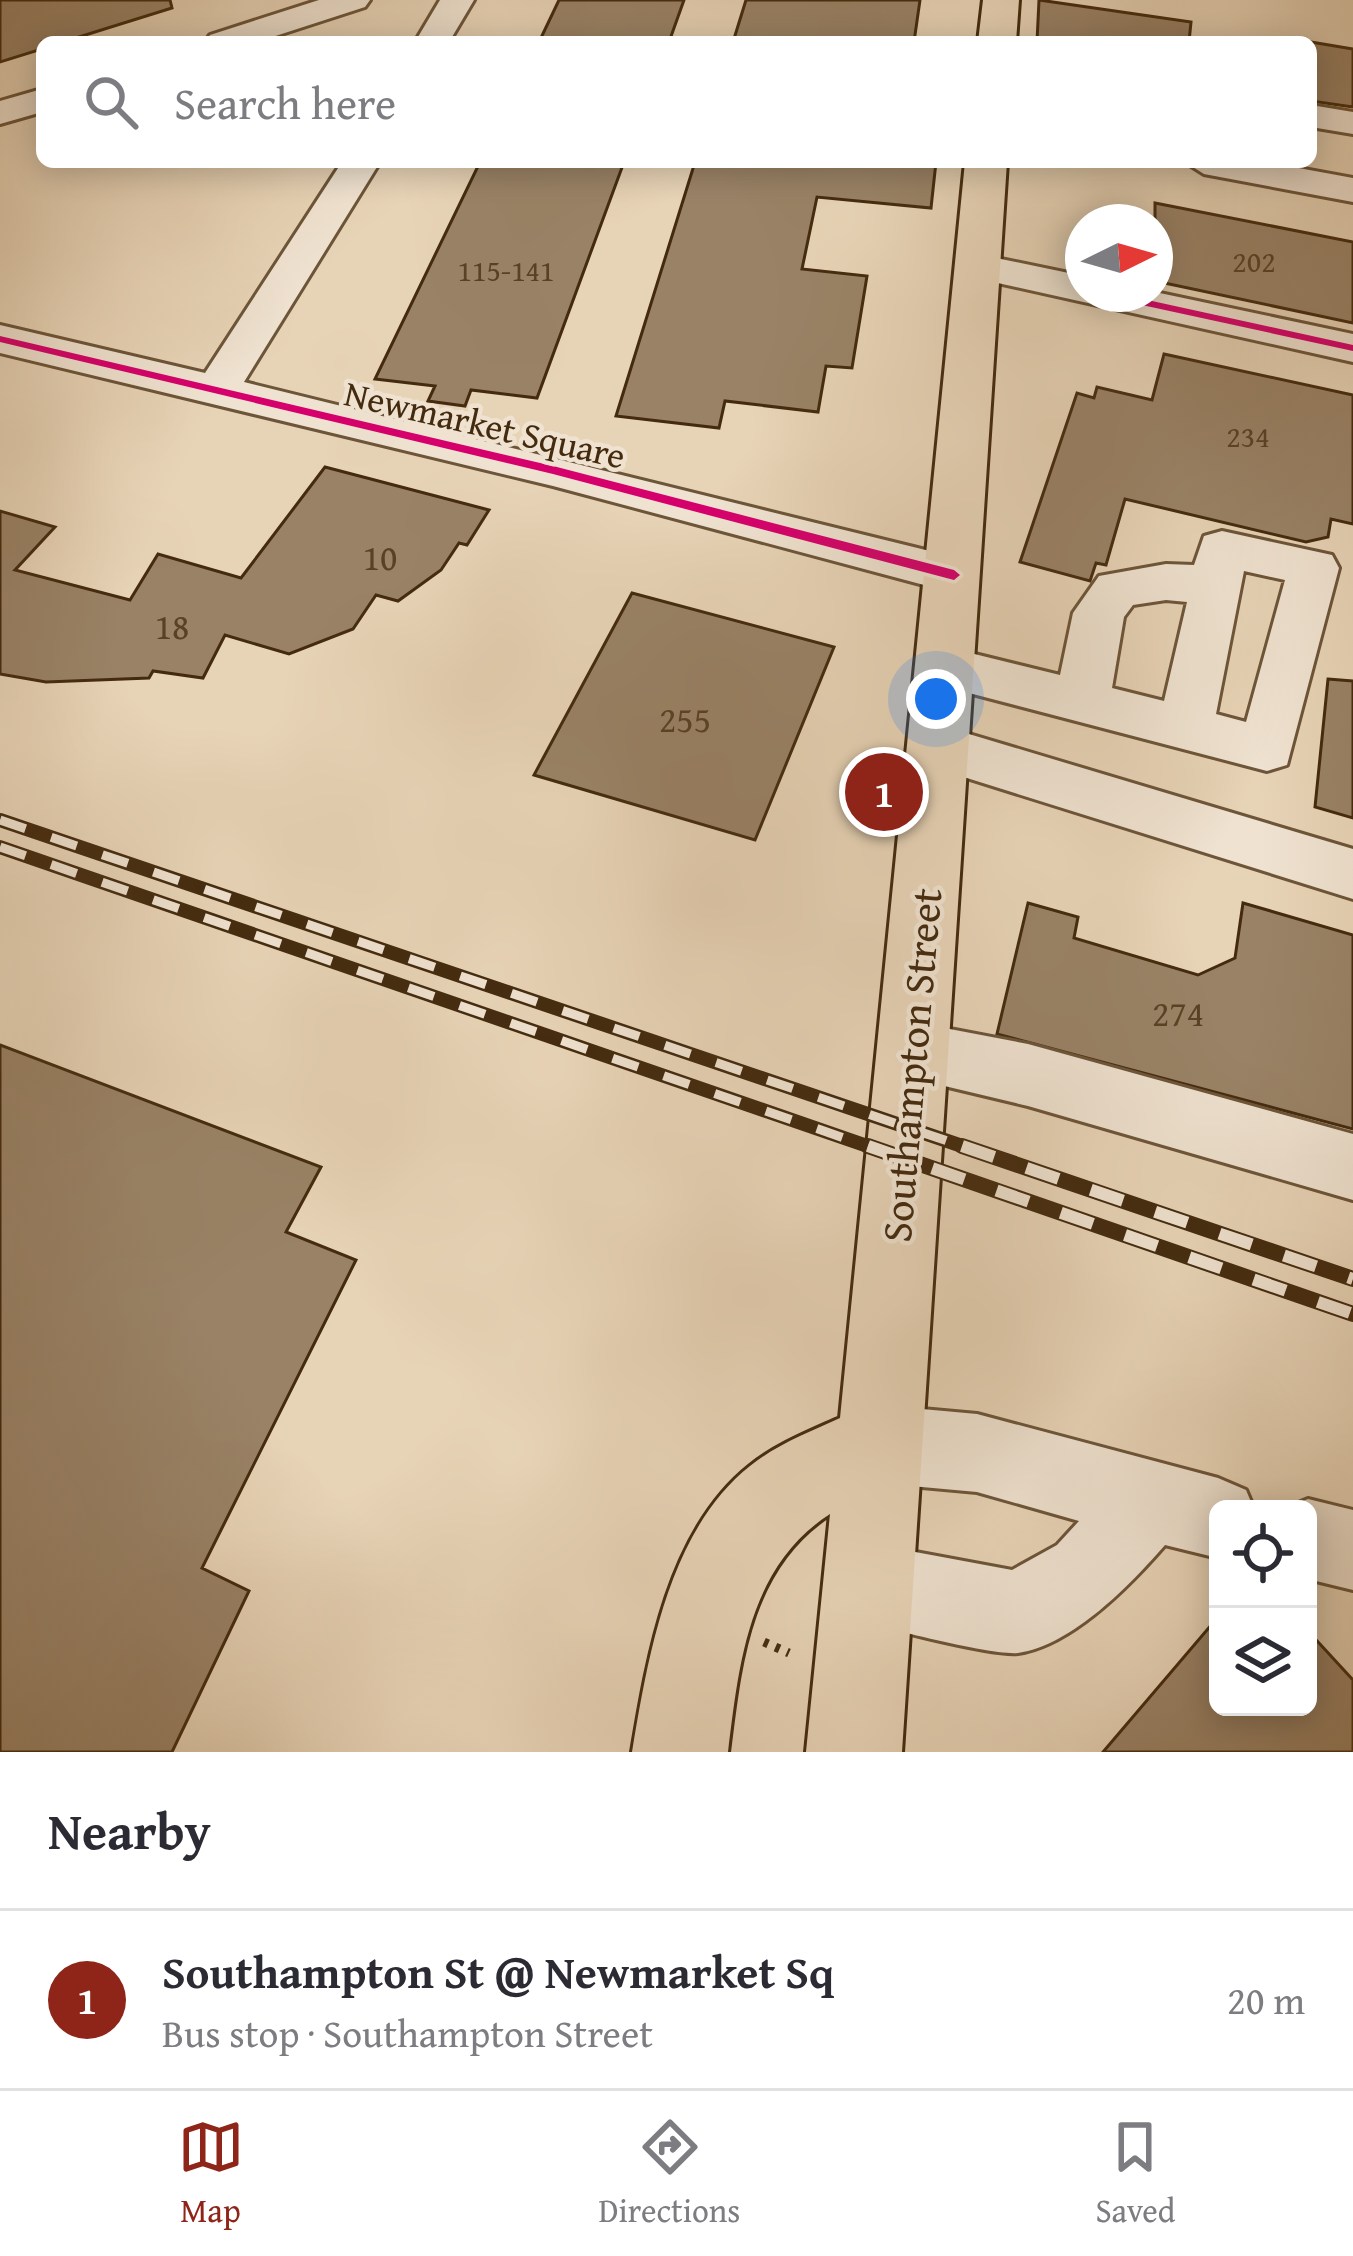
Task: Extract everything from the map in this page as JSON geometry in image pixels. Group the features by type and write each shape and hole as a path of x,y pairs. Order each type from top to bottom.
{"main road":[{"path":"998,36 1001,0"},
{"name":"Southampton Street","path":"854,1752 985,168"},
{"path":"680,1752 693,1663 712,1602 737,1551 775,1501 878,1444"}],"street":[{"path":"241,36 353,0"},
{"path":"436,36 457,0"},
{"path":"0,113 36,102"},
{"path":"1317,117 1353,124"},
{"path":"215,392 357,168"},
{"path":"1236,168 1353,190"},
{"path":"977,266 1065,285"},
{"path":"1173,309 1353,348"},
{"name":"Newmarket Square","path":"0,339 553,470 954,575"},
{"path":"946,667 1267,749 1314,568 1222,549 1186,727"},
{"path":"1083,699 1099,613 1117,589 1166,582 1216,585"},
{"path":"939,747 1353,874"},
{"path":"913,1052 1028,1075 1353,1166"},
{"path":"878,1444 977,1453 1184,1510"},
{"path":"866,1584 1017,1612 1184,1510"},
{"path":"1317,1541 1353,1550"}],"path":[{"path":"758,1640 789,1652"}],"building":[{"path":"0,0 170,0 172,8 82,36 36,36 36,51 0,62"},
{"path":"559,0 684,0 671,36 542,36"},
{"path":"746,0 920,0 915,36 735,36"},
{"path":"1039,0 1191,22 1190,36 1037,36"},
{"path":"1317,43 1353,49 1353,107 1317,102"},
{"path":"477,168 622,168 537,398 471,390 465,406 428,401 435,386 375,379"},
{"path":"693,168 935,168 931,208 817,197 802,269 867,276 852,368 826,366 818,412 725,401 719,428 616,416"},
{"path":"1173,207 1353,242 1353,323 1173,285"},
{"path":"1164,354 1353,395 1353,524 1331,519 1328,537 1306,542 1125,499 1106,565 1096,563 1090,581 1020,562 1077,393 1094,398 1097,387 1152,400"},
{"path":"325,467 489,510 467,545 459,543 441,570 398,601 376,595 353,629 289,654 225,635 203,678 153,671 149,678 46,682 0,674 0,511 55,527 15,570 130,600 158,554 241,578"},
{"path":"632,593 834,647 755,840 534,775"},
{"path":"1328,679 1353,681 1353,818 1315,807"},
{"path":"1028,903 1078,917 1074,938 1198,975 1235,958 1243,903 1353,935 1353,1129 997,1034"},
{"path":"0,1045 321,1167 286,1232 356,1260 202,1568 249,1591 172,1752 0,1752"},
{"path":"1209,1628 1209,1716 1317,1716 1317,1641 1353,1680 1353,1752 1103,1752"}],"railway":[{"path":"0,820 971,1149"},
{"path":"0,847 876,1149"},
{"path":"868,1146 1353,1314"},
{"path":"962,1146 1353,1279"}],"cycle path":[{"path":"1173,309 1353,348"},
{"path":"0,339 553,470 954,575"}],"place":[{"name":"Southampton St @ Newmarket Sq","path":"884,792"}]}
